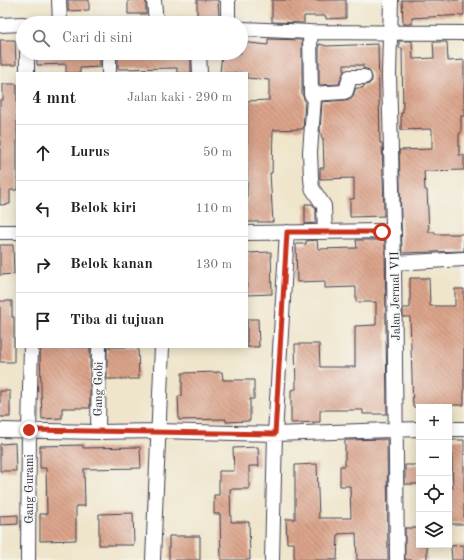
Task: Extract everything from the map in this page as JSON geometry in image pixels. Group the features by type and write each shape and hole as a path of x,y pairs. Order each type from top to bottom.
{"street":[{"path":"59,0 60,16"},
{"path":"154,0 155,16"},
{"path":"228,0 228,16"},
{"name":"Jalan Jermal VII","path":"391,0 390,75 397,430 397,560"},
{"path":"0,25 16,24"},
{"path":"248,29 310,32 464,33"},
{"path":"310,32 311,94 314,98 310,152 311,178 312,188 324,206 325,232"},
{"path":"27,60 27,72"},
{"path":"109,60 109,72"},
{"path":"200,60 200,72"},
{"path":"311,94 344,92 350,77 364,77"},
{"path":"0,232 16,232"},
{"path":"272,560 275,434 287,232"},
{"path":"248,233 394,233"},
{"path":"394,263 464,259"},
{"name":"Gang Gurami","path":"28,560 31,348"},
{"name":"Gang Gobi","path":"98,432 99,348"},
{"path":"153,560 162,348"},
{"path":"452,429 464,428"},
{"path":"0,430 98,432 158,431 275,434 416,429"}],"building":[{"path":"68,0 89,0 89,10 68,11"},
{"path":"128,0 146,0 146,14 128,14"},
{"path":"197,0 218,0 219,16 197,16"},
{"path":"272,0 346,0 346,18 326,19 326,16 304,16 304,23 272,22"},
{"path":"402,0 464,0 464,15 412,18 412,24 403,24"},
{"path":"268,39 302,40 302,94 305,101 303,129 273,130 272,173 270,173 273,222 248,222 248,101 269,100 269,80 248,78 248,72 220,72 221,60 248,60 248,43 268,45"},
{"path":"0,40 15,40 16,65 1,65"},
{"path":"399,41 412,41 413,59 434,58 433,42 447,42 448,61 464,60 464,116 461,116 459,155 464,155 464,170 424,171 425,190 427,190 429,232 435,232 435,234 464,234 464,251 402,253 399,150 432,149 432,129 401,130 401,113 403,113 402,48 399,48"},
{"path":"319,44 327,46 378,44 380,143 382,143 384,216 350,217 350,199 354,199 354,178 320,179 320,168 324,168 323,138 322,139 320,129 322,102 350,99 356,88 363,88 363,86 369,84 372,81 372,77 369,70 363,68 363,65 344,65 344,71 339,84 319,85"},
{"path":"37,60 100,60 100,67 80,68 80,72 66,72 66,64 37,65"},
{"path":"118,60 191,60 191,72 177,72 177,68 118,69"},
{"path":"3,84 16,84 16,190 10,190 10,204 0,205 0,100 3,100"},
{"path":"305,204 312,204 316,209 316,223 305,224"},
{"path":"317,240 318,249 357,248 356,240 385,240 387,414 363,414 363,410 320,410 320,422 291,423 291,390 296,389 295,344 319,344 320,367 355,367 355,326 376,325 376,302 356,302 356,287 325,288 325,281 297,282 296,244 306,244 306,241"},
{"path":"0,245 13,245 14,274 0,275"},
{"path":"271,252 272,294 248,295 248,253"},
{"path":"410,278 429,278 430,306 455,306 455,289 464,289 464,405 416,404 416,407 413,407 410,317 403,317 403,308 410,308"},
{"path":"0,301 12,301 12,317 14,317 14,362 0,362"},
{"path":"248,319 258,319 259,347 248,347"},
{"path":"41,348 90,348 90,408 62,408 62,418 42,419"},
{"path":"107,348 138,348 139,379 107,379"},
{"path":"222,372 223,380 254,380 254,399 250,399 250,421 226,422 226,419 179,420 178,396 182,396 182,373"},
{"path":"0,391 10,391 10,417 0,417"},
{"path":"387,439 388,560 357,560 356,533 338,534 337,560 294,560 294,543 287,543 286,519 295,519 295,465 317,464 319,518 351,518 350,486 340,486 340,466 345,466 345,440"},
{"path":"452,440 464,440 464,524 452,524"},
{"path":"15,443 16,471 0,471 0,444"},
{"path":"83,445 83,448 140,447 141,468 84,469 85,506 76,506 76,540 40,541 40,514 47,514 46,468 40,468 40,446"},
{"path":"258,447 259,466 249,466 249,489 230,489 231,522 249,522 250,560 221,560 220,514 214,514 214,495 219,495 219,471 234,471 233,448"},
{"path":"405,465 416,465 416,484 405,484"},
{"path":"133,513 134,545 99,545 99,514"},
{"path":"18,515 18,524 0,525 0,516"},
{"path":"405,528 416,528 416,548 427,548 427,560 405,560"},
{"path":"169,536 200,536 200,560 169,560"},
{"path":"464,545 464,560 452,560 452,546"}],"route":[{"path":"29,430 275,434 287,232 382,232"}]}
